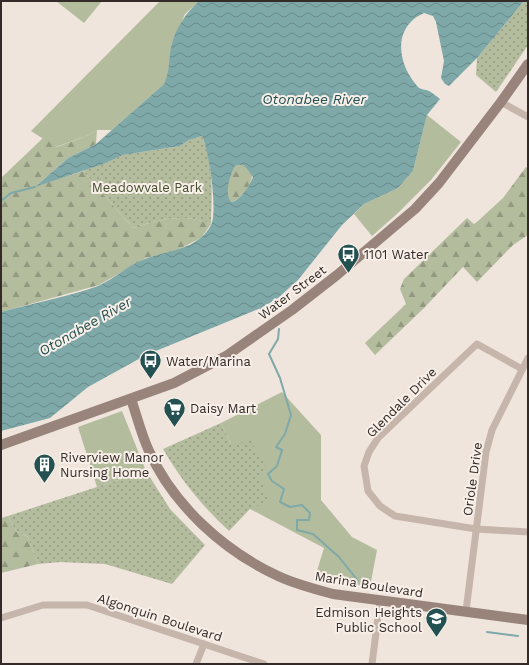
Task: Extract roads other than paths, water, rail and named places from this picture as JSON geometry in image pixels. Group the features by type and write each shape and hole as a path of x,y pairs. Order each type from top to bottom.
{"main road":[{"name":"Water Street","path":"1,445 174,383 226,356 337,275 416,209 439,183 528,64"},
{"name":"Marina Boulevard","path":"131,399 149,452 175,495 210,532 254,564 278,576 304,586 333,594 528,620"}],"street":[{"path":"501,102 528,118"},
{"name":"Glendale Drive","path":"476,529 395,516 380,506 368,490 364,466 369,452 378,438 477,344 522,369"},
{"name":"Oriole Drive","path":"466,611 486,452 492,430 528,358"},
{"path":"476,529 528,532"},
{"path":"372,664 380,601"},
{"name":"Algonquin Boulevard","path":"1,618 43,605 87,605 264,664"},
{"path":"196,664 204,644"}],"water":[{"name":"Otonabee River","path":"199,1 524,1 477,58 449,86 445,84 441,78 444,61 436,22 433,16 424,13 414,19 407,27 401,47 402,57 406,68 411,78 420,89 429,91 440,99 427,115 413,171 398,188 364,204 342,225 298,280 278,298 261,308 146,355 88,387 50,418 1,431 1,312 98,286 139,262 182,248 198,240 211,225 214,207 212,180 205,143 202,136 189,140 180,146 123,155 103,164 35,187 68,158 96,144 164,84 168,73 171,48 176,31 182,20","holes":["244,165 253,177 241,196 231,202 228,194 228,184 231,175 235,166"]}],"waterway":[{"path":"1,201 11,193 35,187"},
{"path":"261,308 267,317"},
{"path":"279,329 278,339 269,354 280,378 291,415 285,434 276,447 282,450 277,466 268,474 272,481 284,489 280,502 290,507 302,505 310,513 309,520 297,520 297,530 313,534 339,557 358,581"},
{"path":"487,632 518,636"}],"place":[{"name":"1101 Water","path":"349,274"},
{"name":"Water/Marina","path":"150,380"},
{"name":"Daisy Mart","path":"175,428"},
{"name":"Riverview Manor Nursing Home","path":"45,484"},
{"name":"Edmison Heights Public School","path":"437,638"}],"park label":[{"name":"Meadowvale Park","path":"147,187"}]}
